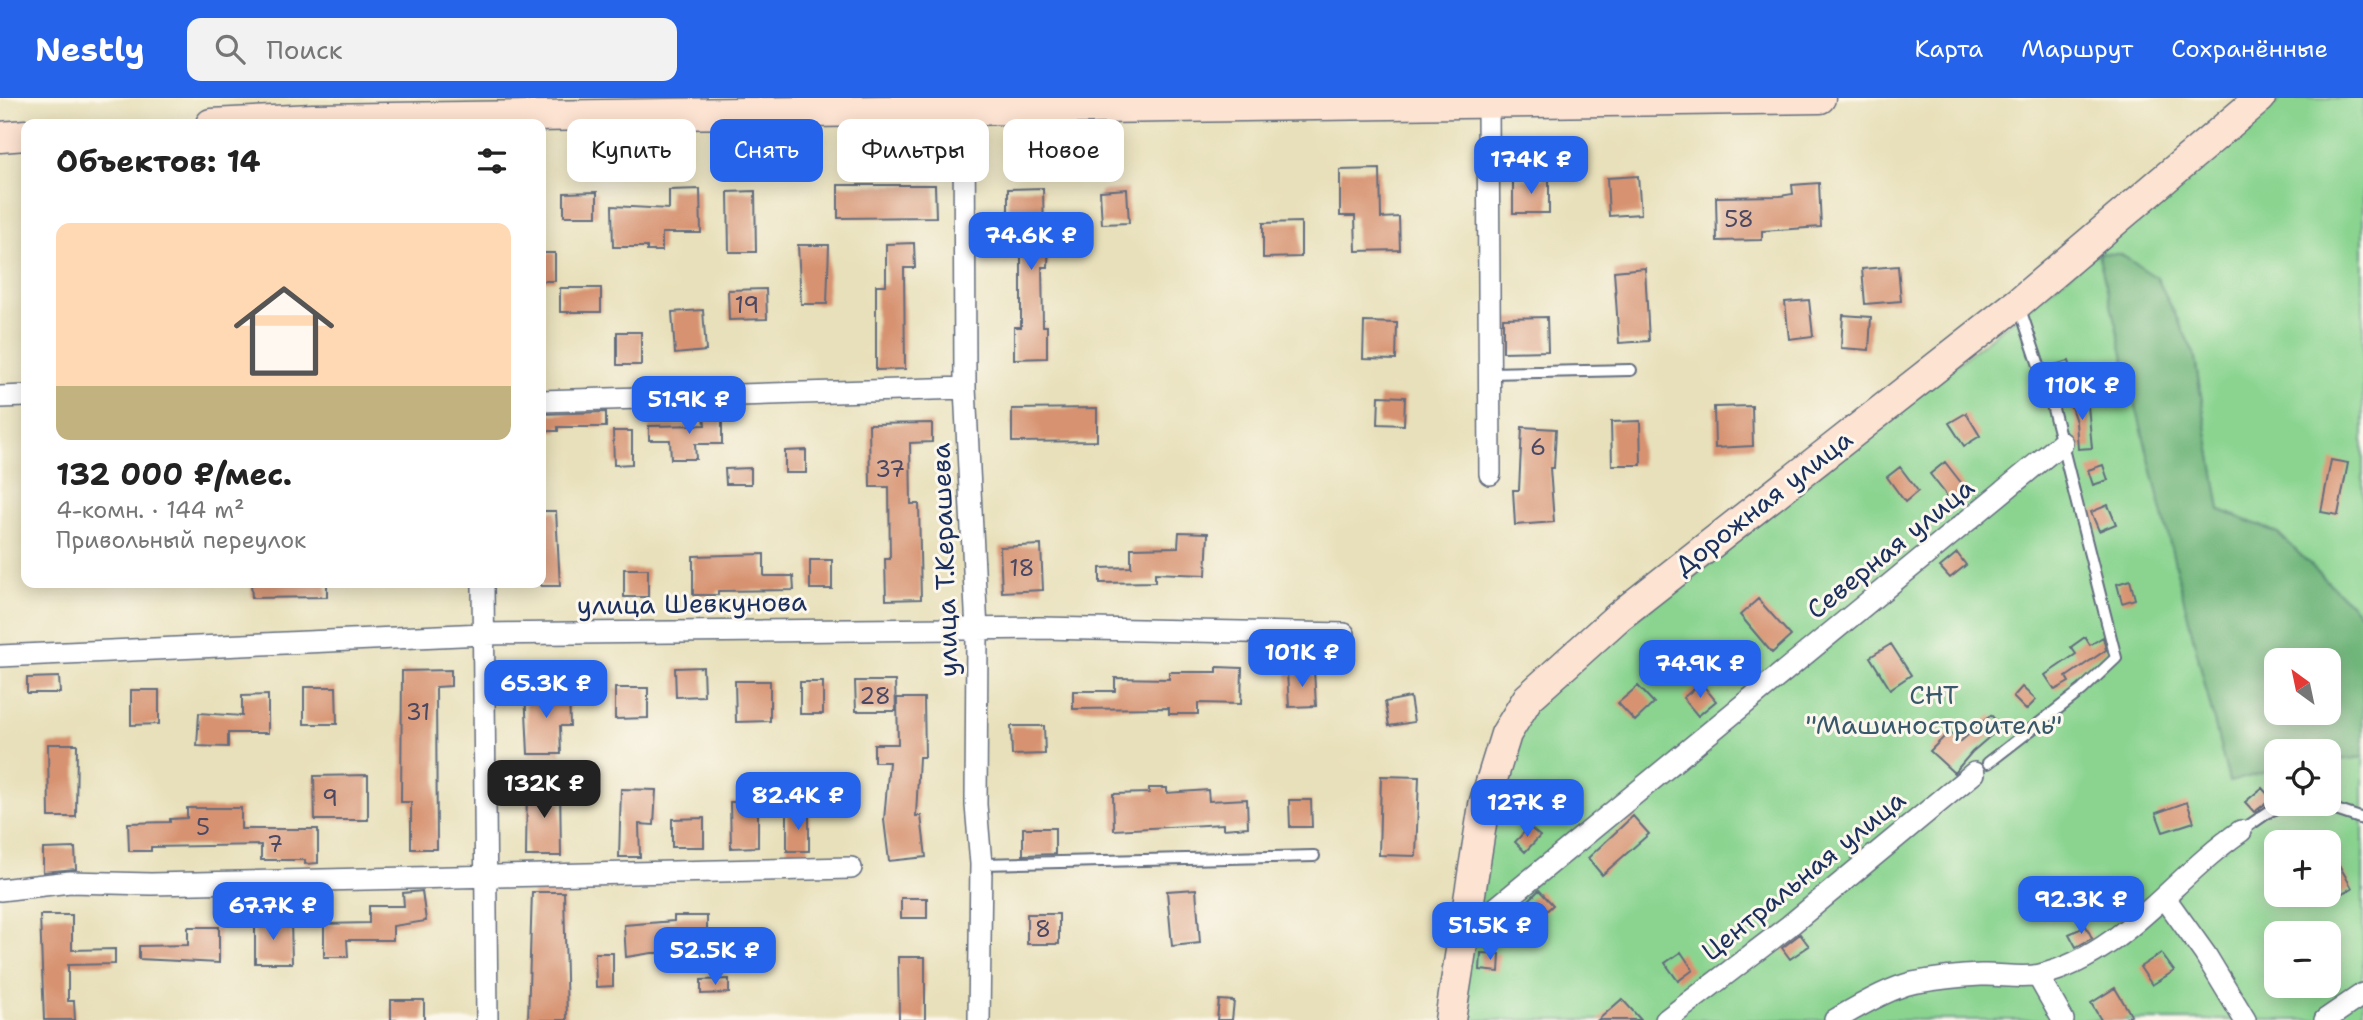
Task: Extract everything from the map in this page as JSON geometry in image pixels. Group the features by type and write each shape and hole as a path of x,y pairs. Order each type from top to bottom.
{"street":[{"path":"296,119 964,104 1488,103 1820,98"},
{"name":"Дорожная улица","path":"1450,1020 1484,805 1494,765 1506,734 1528,698 1618,617 2018,303 2256,100"},
{"path":"1488,103 1490,474"},
{"name":"улица Т.Керашева","path":"964,104 965,388 977,631 976,805 981,864 979,1020"},
{"path":"0,136 21,135"},
{"path":"546,401 965,388"},
{"path":"0,397 21,396"},
{"name":"Северная улица","path":"1462,936 2062,443"},
{"path":"483,588 487,1020"},
{"name":"улица Шевкунова","path":"0,656 483,634 790,630 977,631 1041,628 1344,634"},
{"name":"Центральная улица","path":"1665,1020 1789,926 1981,768"},
{"path":"1841,1019 1910,984 1981,975 2038,976 2077,961 2111,942 2165,898 2208,853 2241,831"},
{"path":"0,890 70,882 151,884 851,868"},
{"path":"2165,898 2205,954 2245,1020"},
{"path":"2038,976 2063,1020"},
{"path":"2325,1020 2363,993"}],"lane":[{"path":"1981,768 2082,690 2116,657 2062,443 2018,303"},
{"path":"1489,373 1631,370"},
{"path":"2341,812 2363,819"},
{"path":"2241,831 2264,815"},
{"path":"981,864 1314,856"}],"green space":[{"name":"СНТ \"Машиностроитель\"","path":"2282,98 2363,98 2363,616 2278,533 2220,510 2194,353 2157,278 2229,782 2264,773 2264,816 2341,816 2341,760 2363,757 2363,1020 1450,1020 1517,713 2098,252"},
{"path":"2098,253 2120,254 2157,278 2194,353 2220,510 2278,533 2363,616 2363,757 2341,760 2341,739 2264,739 2264,773 2229,782"}],"building":[{"path":"1380,169 1381,218 1399,217 1400,250 1356,251 1355,216 1340,216 1340,170"},
{"path":"1638,176 1641,214 1609,216 1607,178"},
{"path":"1549,179 1549,213 1513,213 1513,180"},
{"path":"1819,183 1821,227 1762,231 1762,240 1717,241 1716,197 1780,196 1793,194 1792,185"},
{"path":"838,185 935,185 936,217 838,218"},
{"path":"1043,188 1044,236 1049,236 1048,267 1042,267 1043,326 1047,326 1047,358 1014,359 1014,327 1021,327 1021,215 1008,215 1008,189"},
{"path":"700,189 701,233 662,233 662,251 647,251 647,247 613,247 612,206 669,209 669,190"},
{"path":"1127,189 1129,223 1102,224 1100,191"},
{"path":"755,191 756,252 729,252 728,192"},
{"path":"597,192 597,216 564,216 564,193"},
{"path":"1301,222 1301,257 1263,258 1263,223"},
{"path":"914,243 915,268 904,268 905,369 876,370 876,285 886,285 886,244"},
{"path":"798,245 829,245 827,304 801,304"},
{"path":"546,253 555,253 555,281 546,281"},
{"path":"1898,266 1901,301 1865,304 1862,269"},
{"path":"1645,268 1649,341 1619,343 1614,271"},
{"path":"560,288 601,288 601,312 560,312"},
{"path":"766,289 767,319 729,320 728,290"},
{"path":"1809,300 1813,336 1789,339 1785,302"},
{"path":"703,310 706,351 675,354 672,312"},
{"path":"1843,315 1871,317 1869,350 1841,348"},
{"path":"1547,317 1548,351 1503,352 1503,318"},
{"path":"1364,322 1397,323 1396,360 1363,359"},
{"path":"617,332 641,332 641,365 617,365"},
{"path":"2069,361 2075,382 2060,386 2054,365"},
{"path":"2087,395 2092,448 2078,449 2076,422 2070,404 2075,403 2074,396"},
{"path":"1379,396 1405,397 1404,425 1378,424"},
{"path":"1752,406 1753,446 1715,448 1714,407"},
{"path":"1097,408 1097,441 1012,442 1012,409"},
{"path":"606,412 606,427 558,427 558,431 546,431 546,414"},
{"path":"1966,413 1980,436 1964,446 1949,423"},
{"path":"704,414 722,414 722,444 695,444 696,459 671,459 670,440 649,440 649,426 705,425"},
{"path":"1640,421 1641,465 1612,465 1611,422"},
{"path":"932,423 932,442 910,443 911,504 919,504 921,599 886,600 885,559 890,559 889,487 870,487 869,424"},
{"path":"1522,427 1556,429 1554,468 1550,468 1554,522 1515,525 1513,490 1519,490"},
{"path":"613,431 632,431 632,464 614,465"},
{"path":"806,450 806,473 785,473 785,451"},
{"path":"2331,460 2348,463 2338,515 2321,512"},
{"path":"1945,462 1966,489 1951,501 1930,474"},
{"path":"2103,465 2108,480 2093,485 2088,470"},
{"path":"1900,467 1918,491 1905,502 1887,477"},
{"path":"751,468 751,484 726,484 725,469"},
{"path":"2108,505 2116,524 2099,531 2091,512"},
{"path":"546,511 556,511 560,586 546,586"},
{"path":"1179,532 1208,533 1206,575 1155,573 1155,582 1100,583 1100,568 1131,567 1131,548 1178,547"},
{"path":"1041,545 1043,590 1002,592 1000,547"},
{"path":"1957,553 1966,565 1950,578 1940,567"},
{"path":"764,554 764,576 793,576 794,590 718,591 718,595 693,595 693,556"},
{"path":"810,560 832,560 832,589 810,589"},
{"path":"624,569 648,569 648,597 624,597"},
{"path":"2130,580 2135,599 2122,603 2117,584"},
{"path":"251,588 327,588 327,597 252,598"},
{"path":"1758,599 1791,636 1772,653 1740,615"},
{"path":"2085,637 2090,645 2103,637 2106,650 2066,677 2069,682 2055,690 2045,675 2076,654 2071,647"},
{"path":"1891,644 1911,675 1890,689 1870,657"},
{"path":"703,667 704,696 676,697 675,668"},
{"path":"1217,667 1242,668 1241,704 1198,703 1198,714 1169,714 1169,708 1073,709 1073,691 1115,691 1115,678 1169,679 1169,672 1217,672"},
{"path":"451,670 451,686 436,687 437,849 411,849 411,802 401,802 402,671"},
{"path":"1314,670 1316,706 1289,707 1287,672"},
{"path":"59,677 60,693 27,693 27,678"},
{"path":"735,681 770,681 770,721 736,722"},
{"path":"855,681 895,681 896,711 856,711"},
{"path":"800,682 823,682 823,714 800,714"},
{"path":"1701,683 1716,701 1698,716 1683,698"},
{"path":"1638,686 1654,703 1635,721 1618,703"},
{"path":"304,687 336,687 337,724 304,724"},
{"path":"2022,687 2036,700 2026,710 2013,697"},
{"path":"615,688 648,688 648,718 615,719"},
{"path":"131,690 159,690 159,724 131,725"},
{"path":"525,690 569,690 570,726 560,726 561,754 528,754"},
{"path":"268,695 268,733 228,733 228,747 197,746 199,713 242,716 242,696"},
{"path":"1410,697 1414,722 1389,726 1385,702"},
{"path":"897,698 924,698 925,757 919,757 916,816 921,816 926,857 889,861 884,820 889,762 874,762 874,744 898,744"},
{"path":"1991,715 2001,727 1972,752 1954,773 1930,751 1949,732 1960,742"},
{"path":"1011,726 1044,726 1045,754 1012,755"},
{"path":"48,744 77,744 76,817 49,817"},
{"path":"368,775 368,820 315,820 314,776"},
{"path":"1381,776 1419,777 1416,856 1379,855"},
{"path":"527,783 560,783 561,856 526,856"},
{"path":"1149,788 1167,788 1167,793 1208,790 1209,801 1247,799 1248,827 1223,829 1223,824 1114,830 1113,794 1149,793"},
{"path":"2262,788 2264,790 2264,805 2254,812 2245,802"},
{"path":"621,789 656,790 654,825 639,824 640,857 619,857"},
{"path":"1289,800 1311,800 1312,827 1290,827"},
{"path":"730,802 758,802 758,847 731,848"},
{"path":"2187,802 2194,822 2163,832 2156,813"},
{"path":"187,808 241,808 241,829 318,829 318,863 305,864 305,860 261,860 261,845 151,847 151,851 129,851 128,823 170,822 170,819 187,818"},
{"path":"787,812 809,812 809,851 787,851"},
{"path":"1633,816 1649,834 1602,875 1588,858"},
{"path":"704,818 704,847 672,847 672,819"},
{"path":"1529,827 1540,836 1525,852 1515,842"},
{"path":"1023,828 1055,828 1055,854 1023,855"},
{"path":"75,848 76,869 43,872 43,849"},
{"path":"2341,868 2352,888 2341,894"},
{"path":"1196,889 1200,943 1172,946 1167,891"},
{"path":"1539,890 1553,905 1542,915 1528,901"},
{"path":"422,891 426,921 393,926 393,940 347,940 348,957 324,957 324,924 369,923 369,906 404,906 403,893"},
{"path":"532,892 564,892 567,1020 528,1020"},
{"path":"901,898 927,898 927,918 901,918"},
{"path":"1027,914 1059,914 1059,944 1027,944"},
{"path":"40,915 72,915 72,950 115,949 115,964 68,965 68,1001 74,1001 75,1020 44,1020"},
{"path":"674,916 707,916 707,953 652,953 626,957 624,925 674,921"},
{"path":"255,920 291,920 292,963 255,963"},
{"path":"2086,926 2092,938 2076,947 2069,934"},
{"path":"188,927 219,927 219,963 139,959 139,946 188,945"},
{"path":"1800,934 1809,946 1790,959 1782,948"},
{"path":"1681,952 1693,970 1678,981 1665,963"},
{"path":"595,953 613,953 613,986 596,987"},
{"path":"1481,953 1500,954 1499,972 1480,970"},
{"path":"2161,953 2174,971 2152,985 2140,967"},
{"path":"898,957 925,957 925,1020 899,1020"},
{"path":"729,979 729,993 701,994 701,980"},
{"path":"2115,988 2131,1015 2122,1020 2101,1020 2091,1003"},
{"path":"1622,999 1641,1020 1598,1020"},
{"path":"391,1000 424,1000 424,1020 391,1020"},
{"path":"1219,1000 1234,1001 1232,1020 1217,1020"}]}
